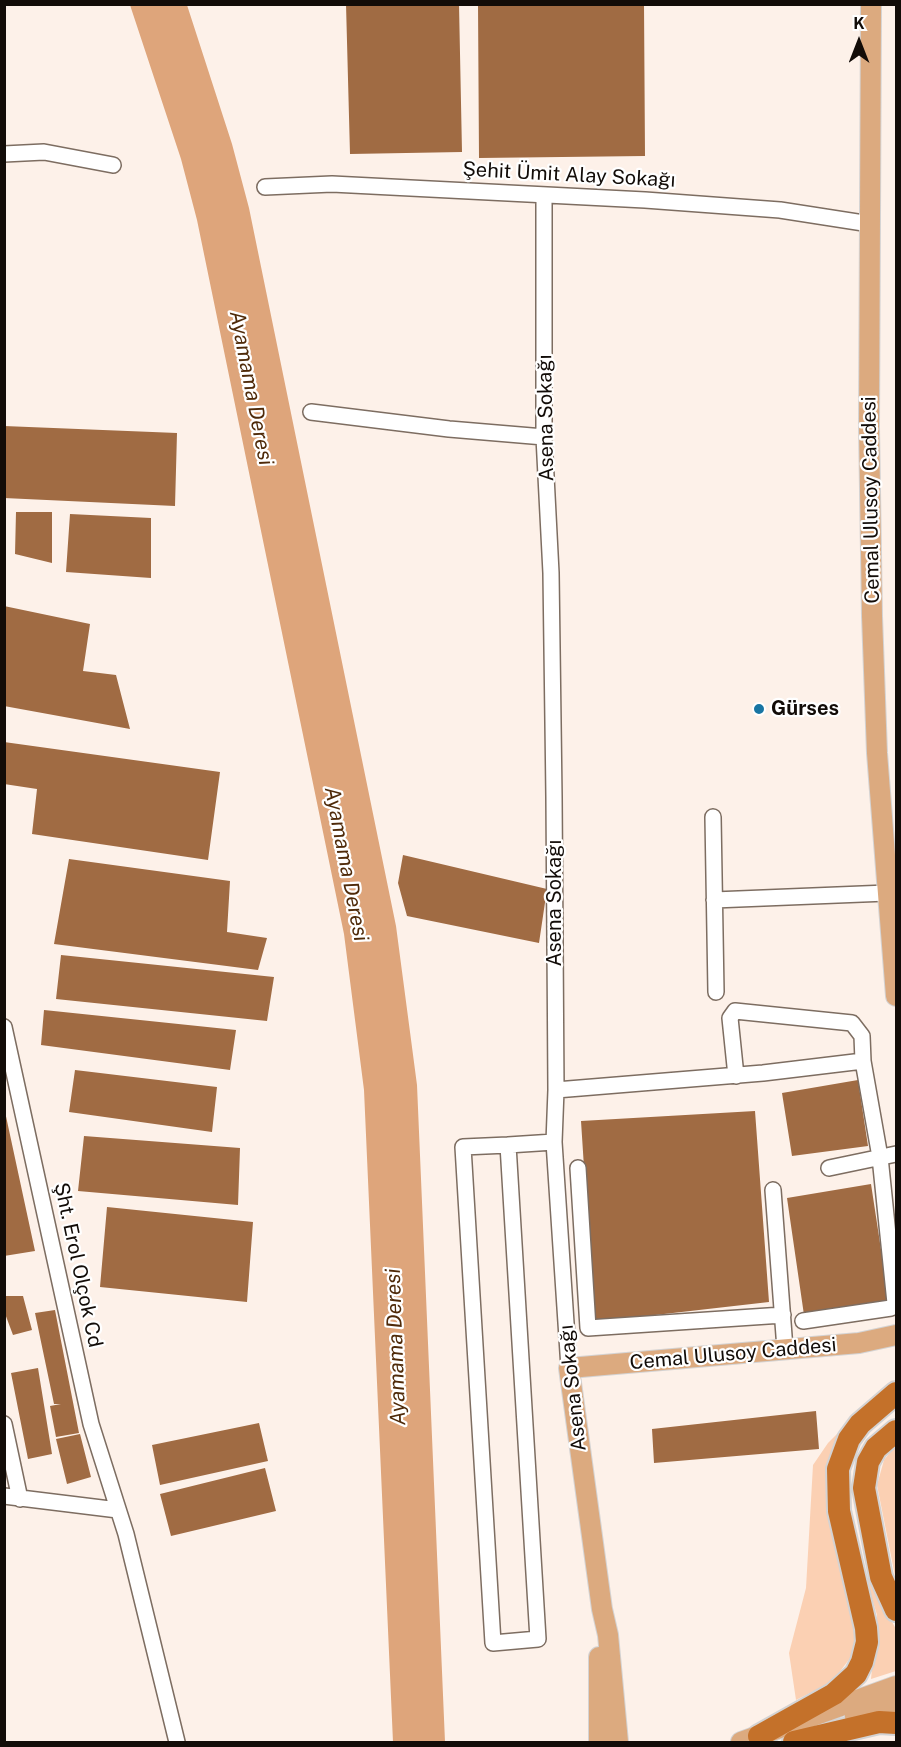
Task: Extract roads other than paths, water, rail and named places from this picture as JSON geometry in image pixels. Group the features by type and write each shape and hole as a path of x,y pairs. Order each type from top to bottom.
{"highway":[{"path":"750,1739 834,1694 856,1674 862,1662 867,1642 866,1628 839,1511 838,1469 849,1439 860,1424 897,1393"},
{"path":"897,1431 876,1448 868,1462 864,1488 881,1577 897,1610"},
{"path":"793,1743 879,1722 897,1723"}],"main road":[{"name":"Cemal Ulusoy Caddesi","path":"871,4 869,427 872,604 877,753 897,996"},
{"name":"Cemal Ulusoy Caddesi","path":"569,1368 860,1343 897,1335"},
{"name":"Asena Sokağı","path":"569,1368 602,1609"},
{"path":"599,1743 598,1640 602,1609"},
{"path":"602,1609 608,1635 618,1743"},
{"path":"750,1739 897,1686"},
{"path":"793,1743 897,1702"}],"street":[{"path":"4,154 44,152 113,165"},
{"name":"Şehit Ümit Alay Sokağı","path":"265,187 332,184 544,195 780,210 870,224"},
{"name":"Asena Sokağı","path":"544,195 544,436 551,585 556,1090 554,1143 569,1368"},
{"path":"311,412 449,429 544,436"},
{"path":"713,817 716,992"},
{"path":"714,900 887,893"},
{"path":"736,1076 730,1018 732,1012 737,1010 852,1023 862,1036 863,1061 880,1157 895,1296 893,1306 803,1321"},
{"name":"Şht. Erol Olçok Cd","path":"4,1027 91,1424 126,1534 177,1743"},
{"path":"556,1090 736,1076 863,1061"},
{"path":"508,1145 538,1639 493,1643 463,1147 508,1145 554,1143"},
{"path":"829,1168 897,1154"},
{"path":"578,1168 588,1328 783,1315"},
{"path":"773,1190 785,1349"},
{"path":"4,1424 12,1498 118,1510"}],"water":[{"name":"Ayamama Deresi","path":"130,5 187,5 232,144 249,208 396,926 417,1085 445,1742 393,1742 364,1090 344,934 197,220 181,159"}],"place":[{"name":"Gürses","path":"759,709"}]}
